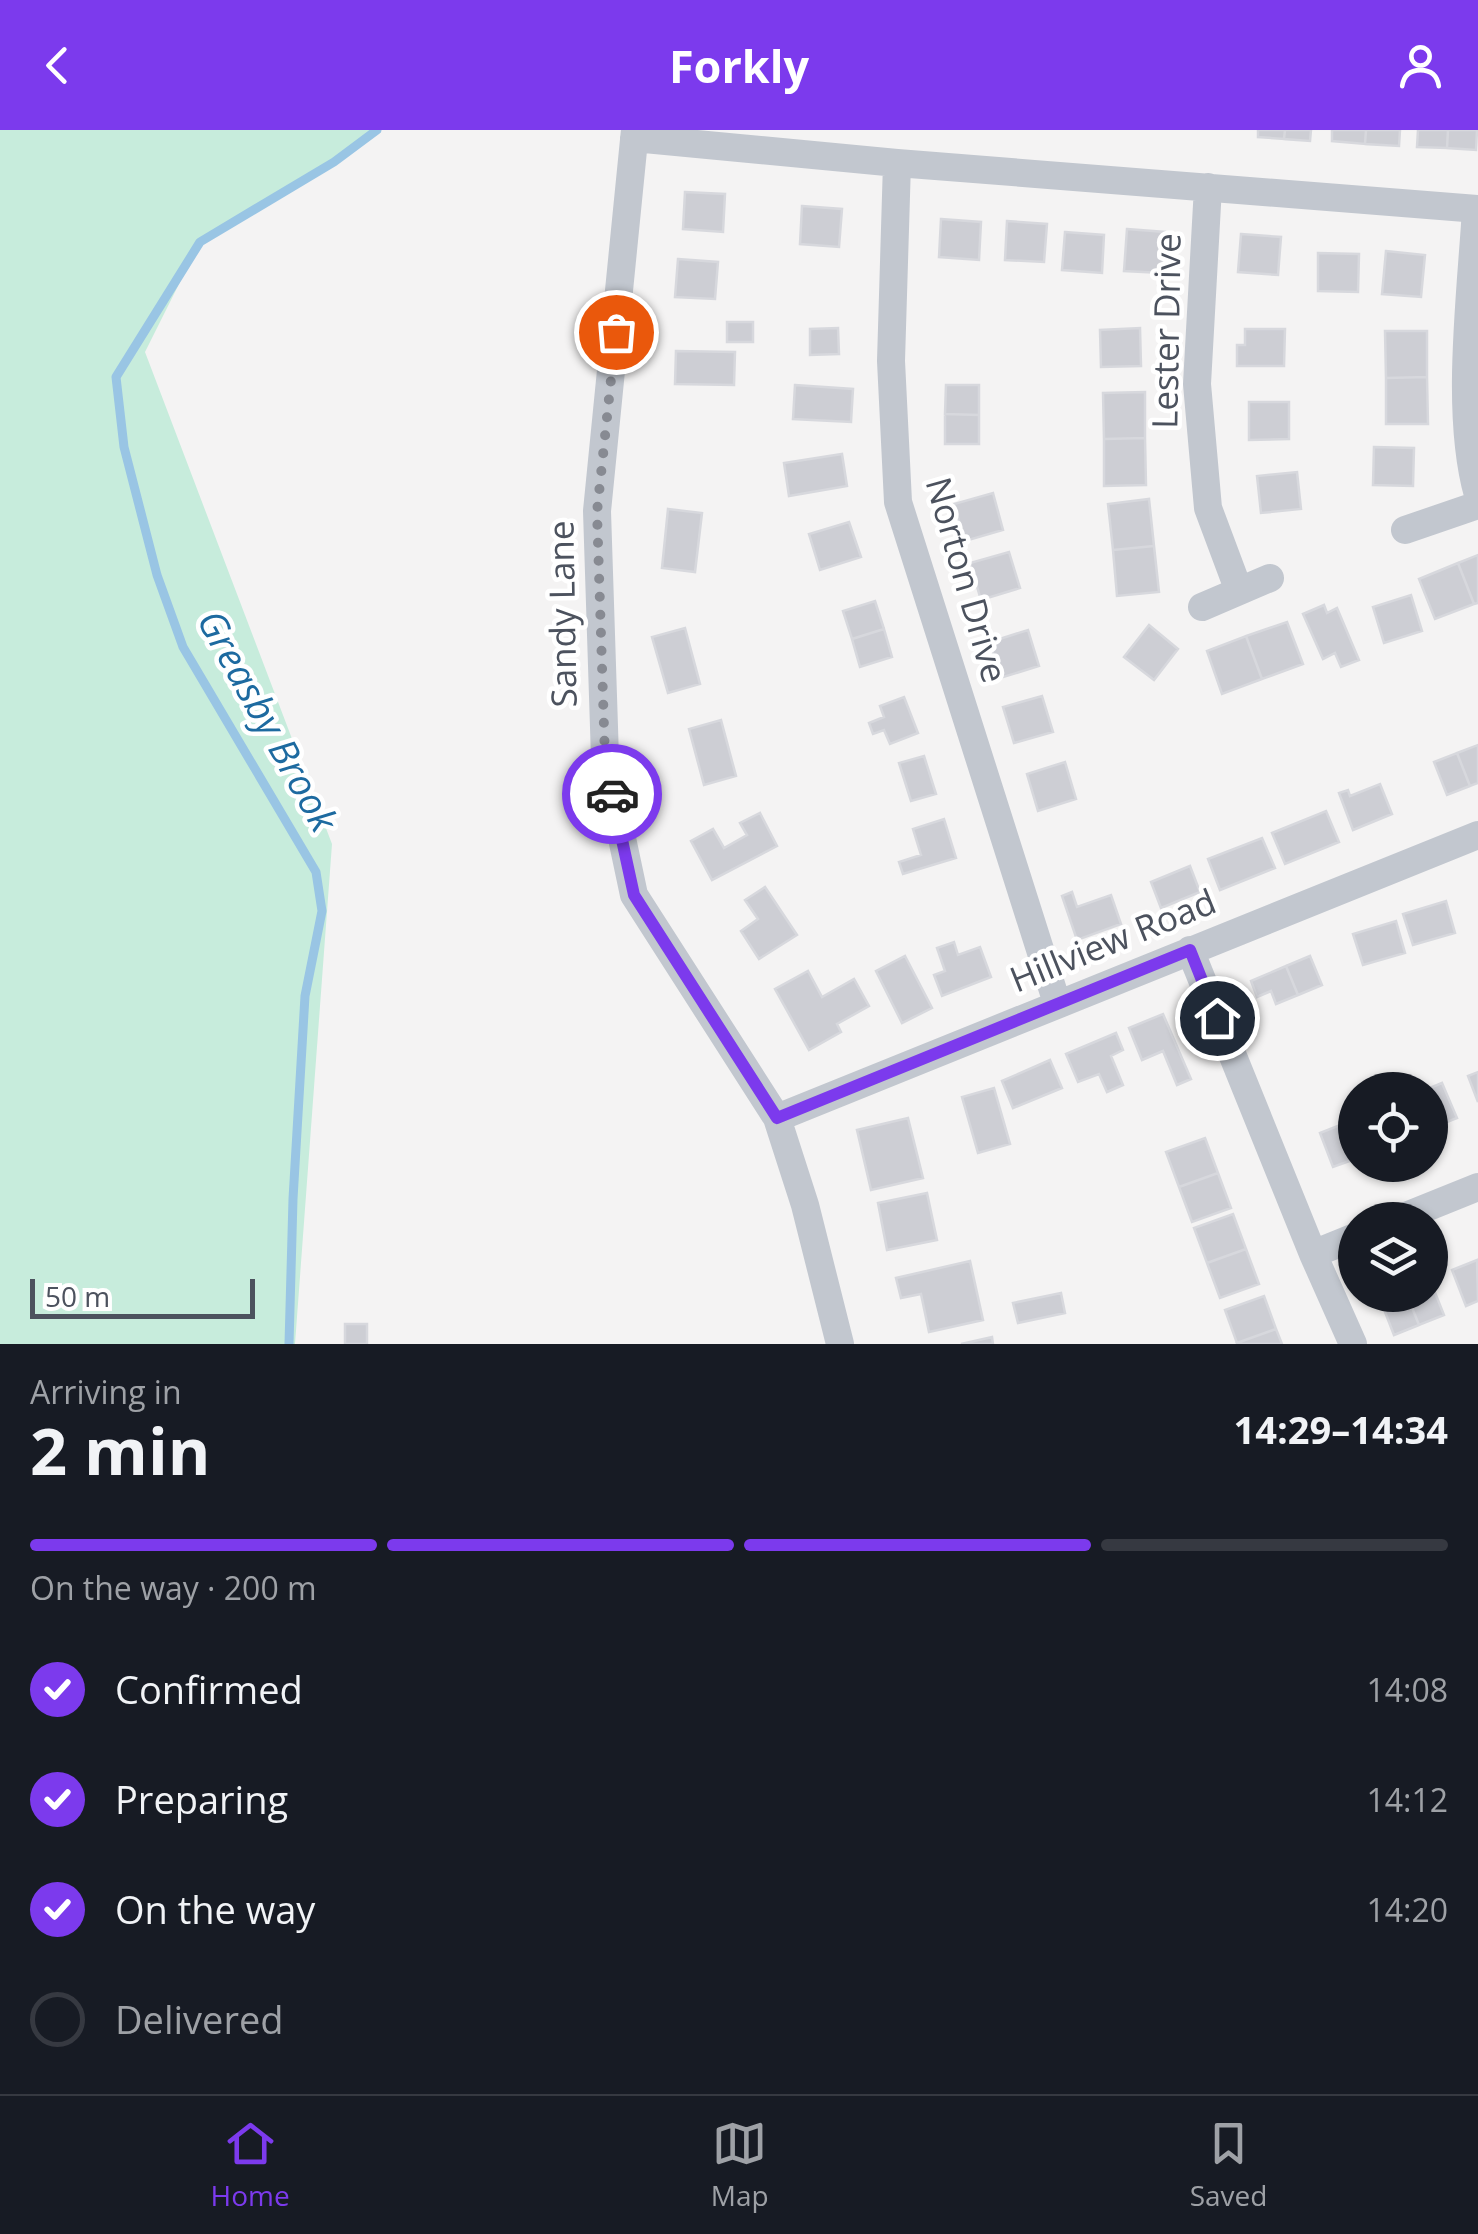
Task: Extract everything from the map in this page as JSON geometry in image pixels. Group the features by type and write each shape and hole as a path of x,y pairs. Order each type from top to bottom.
{"street":[{"path":"635,134 897,163 1477,209 1467,359 1471,471 1478,495"},
{"name":"Sandy Lane","path":"635,134 597,512 605,758 634,895 777,1118 805,1205 840,1344"},
{"name":"Norton Drive","path":"897,163 891,361 898,502 1057,1004"},
{"name":"Lester Drive","path":"1208,188 1197,384 1208,508 1239,591"},
{"path":"1405,530 1478,505"},
{"path":"1202,607 1270,578"},
{"name":"Hillview Road","path":"777,1118 1478,835"},
{"path":"1190,950 1353,1344"},
{"path":"1441,1202 1478,1187"},
{"path":"1313,1254 1338,1244"}],"green space":[{"path":"0,130 377,130 334,162 200,242 145,352 332,844 295,1344 0,1344"}],"building":[{"path":"1258,130 1285,130 1284,139 1258,137"},
{"path":"1285,130 1311,130 1310,141 1284,139"},
{"path":"1332,130 1366,130 1365,144 1332,141"},
{"path":"1366,130 1400,130 1399,146 1365,144"},
{"path":"1418,130 1448,130 1447,148 1417,147"},
{"path":"1448,130 1477,130 1476,150 1447,148"},
{"path":"685,192 725,194 723,232 683,229"},
{"path":"802,206 842,209 839,247 800,244"},
{"path":"941,219 981,222 979,260 939,257"},
{"path":"1007,221 1047,224 1044,262 1005,260"},
{"path":"1127,229 1165,232 1162,273 1124,271"},
{"path":"1065,232 1104,235 1102,273 1062,270"},
{"path":"1241,234 1281,237 1278,275 1238,272"},
{"path":"1386,251 1425,255 1421,297 1382,294"},
{"path":"1318,253 1359,254 1358,292 1318,291"},
{"path":"678,259 718,262 715,299 675,297"},
{"path":"727,322 753,322 753,342 727,342"},
{"path":"838,328 839,354 810,355 810,329"},
{"path":"1140,328 1141,366 1101,367 1100,330"},
{"path":"1245,329 1285,329 1284,366 1237,366 1237,345 1245,345"},
{"path":"1385,331 1427,331 1427,377 1386,378"},
{"path":"676,351 735,352 734,385 675,384"},
{"path":"1427,377 1428,424 1386,424 1386,378"},
{"path":"795,385 853,389 851,422 793,419"},
{"path":"946,385 979,385 979,415 945,414"},
{"path":"1145,392 1145,438 1104,439 1103,393"},
{"path":"1249,402 1289,402 1289,439 1249,440"},
{"path":"945,414 979,415 979,444 945,444"},
{"path":"1145,438 1146,485 1104,486 1104,439"},
{"path":"1374,447 1414,448 1413,486 1373,485"},
{"path":"842,454 847,486 789,496 784,463"},
{"path":"1297,472 1301,509 1261,513 1257,476"},
{"path":"993,493 1003,530 965,541 954,504"},
{"path":"1149,499 1154,546 1113,550 1108,504"},
{"path":"668,509 702,513 695,572 662,568"},
{"path":"849,522 861,557 820,570 809,534"},
{"path":"1154,546 1159,592 1117,596 1113,550"},
{"path":"1009,552 1020,588 981,600 970,563"},
{"path":"1478,555 1478,603 1474,604 1458,563"},
{"path":"1458,563 1474,604 1435,619 1419,579"},
{"path":"1411,595 1422,631 1384,643 1373,607"},
{"path":"875,601 884,629 852,639 843,611"},
{"path":"1324,605 1327,613 1337,608 1359,660 1341,667 1335,653 1323,659 1303,614"},
{"path":"1287,622 1303,664 1262,679 1246,636"},
{"path":"1149,625 1178,649 1154,680 1124,657"},
{"path":"685,628 700,684 668,693 652,637"},
{"path":"884,629 892,657 860,667 852,639"},
{"path":"1028,630 1039,666 1000,678 990,642"},
{"path":"1246,636 1262,679 1222,694 1207,651"},
{"path":"1042,696 1053,732 1014,743 1003,707"},
{"path":"904,697 918,733 890,744 884,730 873,734 869,723 884,717 880,706"},
{"path":"721,720 736,776 704,785 689,729"},
{"path":"1478,745 1478,783 1470,786 1457,753"},
{"path":"1457,753 1470,786 1447,795 1434,762"},
{"path":"924,756 936,794 911,801 899,763"},
{"path":"1065,762 1076,799 1038,811 1027,774"},
{"path":"1380,784 1392,814 1353,830 1339,793 1348,790 1350,796"},
{"path":"1326,811 1339,842 1285,864 1272,833"},
{"path":"760,813 777,846 712,880 691,841 713,829 724,848 747,835 740,823"},
{"path":"944,819 956,858 903,874 899,862 921,855 913,829"},
{"path":"1262,838 1275,868 1220,890 1208,859"},
{"path":"1190,866 1200,892 1161,908 1151,882"},
{"path":"765,887 797,935 759,959 741,931 758,919 745,900"},
{"path":"1072,892 1077,907 1111,895 1121,924 1077,940 1062,896"},
{"path":"1446,901 1455,933 1413,945 1403,914"},
{"path":"1396,921 1405,953 1363,965 1353,934"},
{"path":"954,942 958,955 980,947 991,977 942,996 934,975 945,971 937,948"},
{"path":"905,956 932,1008 902,1023 876,971"},
{"path":"1310,956 1322,985 1298,995 1286,966"},
{"path":"1286,966 1298,995 1276,1004 1271,991 1257,997 1251,981"},
{"path":"808,971 822,997 854,979 869,1006 837,1024 841,1032 809,1050 775,989"},
{"path":"1163,1014 1191,1079 1177,1085 1163,1051 1142,1060 1129,1028"},
{"path":"1116,1033 1123,1050 1111,1056 1123,1085 1107,1092 1099,1074 1078,1082 1066,1054"},
{"path":"1050,1060 1062,1088 1013,1108 1002,1081"},
{"path":"1478,1072 1478,1102 1468,1076"},
{"path":"994,1088 1010,1144 978,1153 962,1097"},
{"path":"1448,1097 1457,1118 1448,1122"},
{"path":"908,1118 923,1178 871,1190 857,1130"},
{"path":"1338,1126 1338,1165 1333,1167 1320,1133"},
{"path":"1205,1138 1218,1173 1179,1187 1166,1152"},
{"path":"1218,1173 1231,1208 1192,1222 1179,1187"},
{"path":"927,1193 937,1240 887,1250 878,1203"},
{"path":"1233,1214 1246,1249 1207,1263 1194,1228"},
{"path":"1246,1249 1259,1284 1220,1298 1207,1263"},
{"path":"1477,1260 1478,1301 1466,1306 1452,1270"},
{"path":"970,1261 983,1320 929,1332 921,1294 901,1298 896,1278"},
{"path":"1061,1293 1065,1313 1018,1323 1013,1303"},
{"path":"1264,1296 1276,1329 1237,1343 1225,1310"},
{"path":"1385,1312 1414,1312 1419,1325 1394,1335"},
{"path":"1414,1312 1443,1312 1444,1315 1419,1325"},
{"path":"345,1324 367,1324 367,1344 345,1344"},
{"path":"1276,1329 1282,1344 1237,1343"},
{"path":"992,1337 993,1344 961,1344"}],"waterway":[{"name":"Greasby Brook","path":"289,1344 305,996 322,911 316,872 183,647 157,575 124,447 116,377 200,242 334,162 377,130"}],"way so far":[{"path":"612,794 605,758 597,512 616,332"}],"route":[{"path":"612,794 634,895 777,1118 1190,950 1217,1018"}]}
